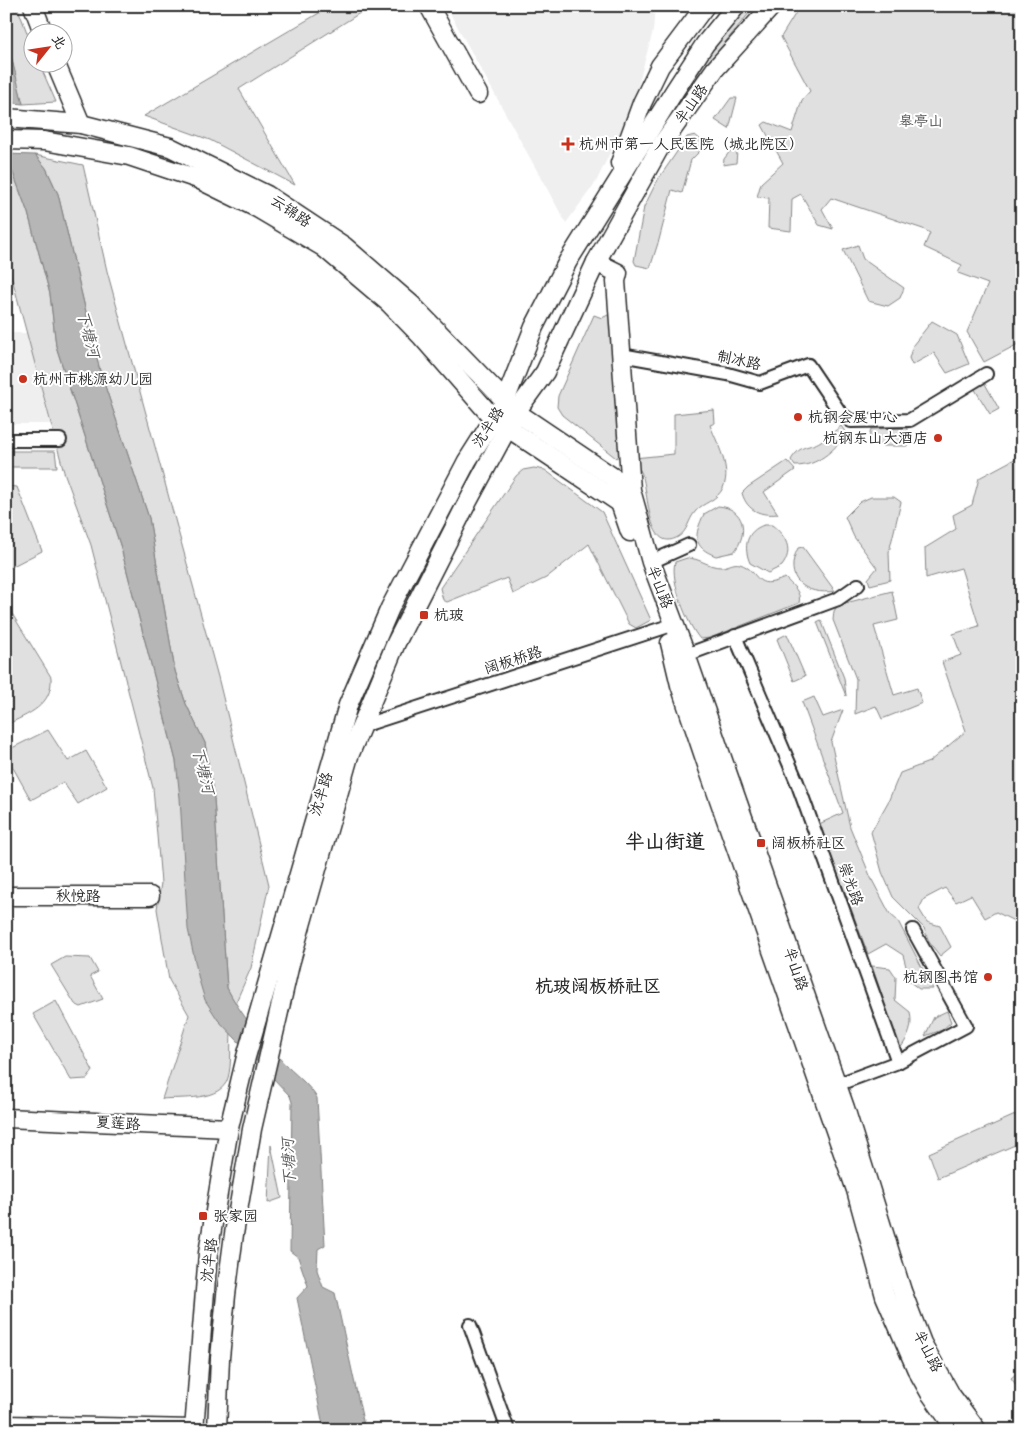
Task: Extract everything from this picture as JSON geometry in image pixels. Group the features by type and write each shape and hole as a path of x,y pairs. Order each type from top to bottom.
{"main road":[{"path":"33,6 39,22"},
{"path":"429,6 478,94"},
{"path":"600,209 624,153 642,103 660,66 705,6"},
{"name":"半山路","path":"600,209 705,44 736,6"},
{"name":"半山路","path":"772,6 715,70 660,147 596,262 618,273 616,281 621,355 625,493 670,626 686,655 836,1085 902,1291 918,1334 951,1395 976,1430"},
{"path":"59,72 81,124"},
{"name":"云锦路","path":"6,118 81,124 170,147 267,195 344,246 398,293 510,407"},
{"name":"云锦路","path":"6,140 44,141 129,156 198,178 257,208 323,247 402,317 493,418"},
{"name":"沈半路","path":"217,1430 220,1358 234,1234 252,1130 290,964 344,774 396,644 467,503 507,429 510,407 534,327 568,261 600,209"},
{"name":"沈半路","path":"194,1429 208,1253 229,1128 246,1056 348,705 390,608 467,461 493,418 510,407 545,372 596,262"},
{"path":"510,407 625,493"},
{"path":"493,418 507,429 625,493"},
{"name":"半山路","path":"625,493 651,562 670,626 680,685 856,1190 885,1296 916,1368 930,1393 956,1430"},
{"name":"秋悦路","path":"6,896 150,896"},
{"name":"夏莲路","path":"6,1118 229,1128"},
{"path":"6,1425 194,1429"}],"street":[{"name":"制冰路","path":"621,355 728,374 760,383 808,365 841,414 851,422 910,420 986,374"},
{"path":"6,440 60,440"},
{"path":"651,562 689,545"},
{"path":"686,655 838,599 858,585"},
{"name":"阔板桥路","path":"362,726 670,626"},
{"name":"崇光路","path":"735,636 796,782 898,1062"},
{"path":"836,1085 898,1062 966,1026 913,930"},
{"path":"470,1325 508,1430"}],"shaded area":[{"name":"杭州市第一人民医院（城北院区）","path":"446,6 655,6 653,31 632,107 596,182 566,223"},
{"name":"杭州市桃源幼儿园","path":"6,333 28,333 50,424 6,424"}],"green space":[{"path":"6,6 17,6 23,22 22,72 43,72 56,102 23,104 6,38"},
{"path":"331,6 371,6 239,89 295,185 210,140 144,116"},
{"path":"745,6 755,6 680,97 730,21"},
{"name":"皋亭山","path":"800,6 1022,6 1022,342 984,362 967,332 988,284 958,273 962,265 924,247 930,233 923,229 831,198 822,209 833,229 819,225 801,194 792,199 791,231 768,228 769,198 757,197 761,183 783,163 762,125 766,122 792,132 802,100 810,91 781,37"},
{"path":"731,98 737,98 729,129 715,120"},
{"path":"695,135 701,140 702,149 691,160 682,193 672,190 650,268 636,265 634,261 644,207 657,181 687,137"},
{"path":"734,146 737,152 736,163 723,165 724,159"},
{"path":"6,154 28,213 50,294 56,346 121,548 176,761 218,1020 231,1032 228,1078 224,1086 217,1091 200,1097 162,1099 189,1015 169,980 157,909 161,883 153,788 91,545 64,472 6,256"},
{"path":"35,155 83,165 107,271 218,677 269,885 251,968 235,1004 227,988 214,799 205,743 186,704 175,671 149,518 100,371 58,194 46,168"},
{"path":"858,245 863,259 904,288 900,298 888,306 868,301 843,250"},
{"path":"594,315 602,318 608,315 614,319 622,454 616,458 562,415 557,407 558,396"},
{"path":"932,321 957,335 969,364 947,373 934,353 912,365 909,358 913,345"},
{"path":"984,382 999,409 990,414 974,388"},
{"path":"714,410 715,423 710,425 724,461 726,471 723,488 715,498 697,510 681,535 668,540 660,537 650,517 644,480 634,458 674,454 674,414"},
{"path":"841,426 847,434 830,452 811,463 795,466 791,460 798,451 821,441"},
{"path":"907,428 907,446 882,446 869,438 871,429"},
{"path":"6,451 55,451 57,467 6,467"},
{"path":"1022,455 1022,917 1014,921 996,912 985,918 971,895 956,902 945,888 924,899 919,909 927,922 940,926 951,947 940,956 929,942 924,928 893,897 882,872 871,832 888,802 900,773 929,762 966,731 942,662 961,655 953,634 979,626 961,568 926,578 925,548 956,529 953,515 972,505 979,478"},
{"path":"787,461 795,470 764,492 778,514 760,513 751,508 742,493"},
{"path":"534,468 545,470 602,512 651,620 636,628 629,624 589,544 546,578 513,594 507,578 447,602 443,600 440,588 516,476 523,470"},
{"path":"6,486 17,487 42,551 9,568 6,564"},
{"path":"871,497 894,497 901,502 889,552 890,580 870,585 868,579 877,568 854,537 845,517 860,502"},
{"path":"718,506 734,511 739,516 743,530 739,545 734,552 716,556 703,549 697,540 697,534 704,514"},
{"path":"764,525 772,525 777,529 787,544 788,549 786,560 782,566 768,573 750,563 747,551 750,535 753,531"},
{"path":"803,547 835,591 824,592 806,588 795,577 794,559 798,548"},
{"path":"687,558 696,559 716,567 740,564 747,567 762,582 775,582 785,578 798,592 799,603 710,638 700,639 685,613 675,580 675,562"},
{"path":"892,591 898,620 874,626 894,695 917,688 922,703 882,719 876,706 855,714 856,679 833,620 834,611 838,605"},
{"path":"6,604 51,677 51,687 48,695 38,708 6,725"},
{"path":"821,620 844,678 846,696 817,622"},
{"path":"787,634 805,676 794,681 777,639"},
{"path":"814,697 823,717 843,710 831,742 850,827 871,878 890,914 898,921 933,989 919,989 910,982 903,955 886,944 868,954 819,824 843,813 802,702"},
{"path":"48,730 68,761 86,751 107,787 78,804 63,782 31,800 6,755 6,751"},
{"path":"65,957 90,958 98,972 90,976 103,999 81,1007 75,1004 51,965"},
{"path":"872,966 890,968 896,977 895,1000 910,1012 910,1031 900,1049"},
{"path":"56,1001 93,1071 87,1079 71,1080 33,1014"},
{"path":"947,1011 951,1022 942,1030 925,1036 934,1017"},
{"path":"1022,1112 1022,1142 938,1178 929,1153"},
{"path":"271,1145 282,1198 268,1203"},
{"path":"1022,1369 1022,1393 1011,1378"}],"water":[{"path":"6,36 23,104 6,102"},
{"name":"下塘河","path":"6,154 35,155 46,168 58,194 100,371 149,518 175,671 186,704 205,743 214,799 227,988 245,1017 260,1036 317,1098 325,1245 318,1249 317,1270 323,1287 335,1293 365,1430 324,1430 297,1298 308,1286 298,1257 290,1251 292,1102 290,1096 218,1020 205,1000 188,929 176,761 121,548 56,346 50,294 28,213"}],"place":[{"name":"杭州市第一人民医院（城北院区）","path":"568,144"},
{"name":"杭州市桃源幼儿园","path":"23,379"},
{"name":"杭钢会展中心","path":"798,417"},
{"name":"杭钢东山大酒店","path":"938,438"},
{"name":"杭玻","path":"424,615"},
{"name":"阔板桥社区","path":"761,843"},
{"name":"杭钢图书馆","path":"988,977"},
{"name":"张家园","path":"203,1216"}],"district":[{"name":"半山街道","path":"665,841"},
{"name":"杭玻阔板桥社区","path":"598,986"}]}
